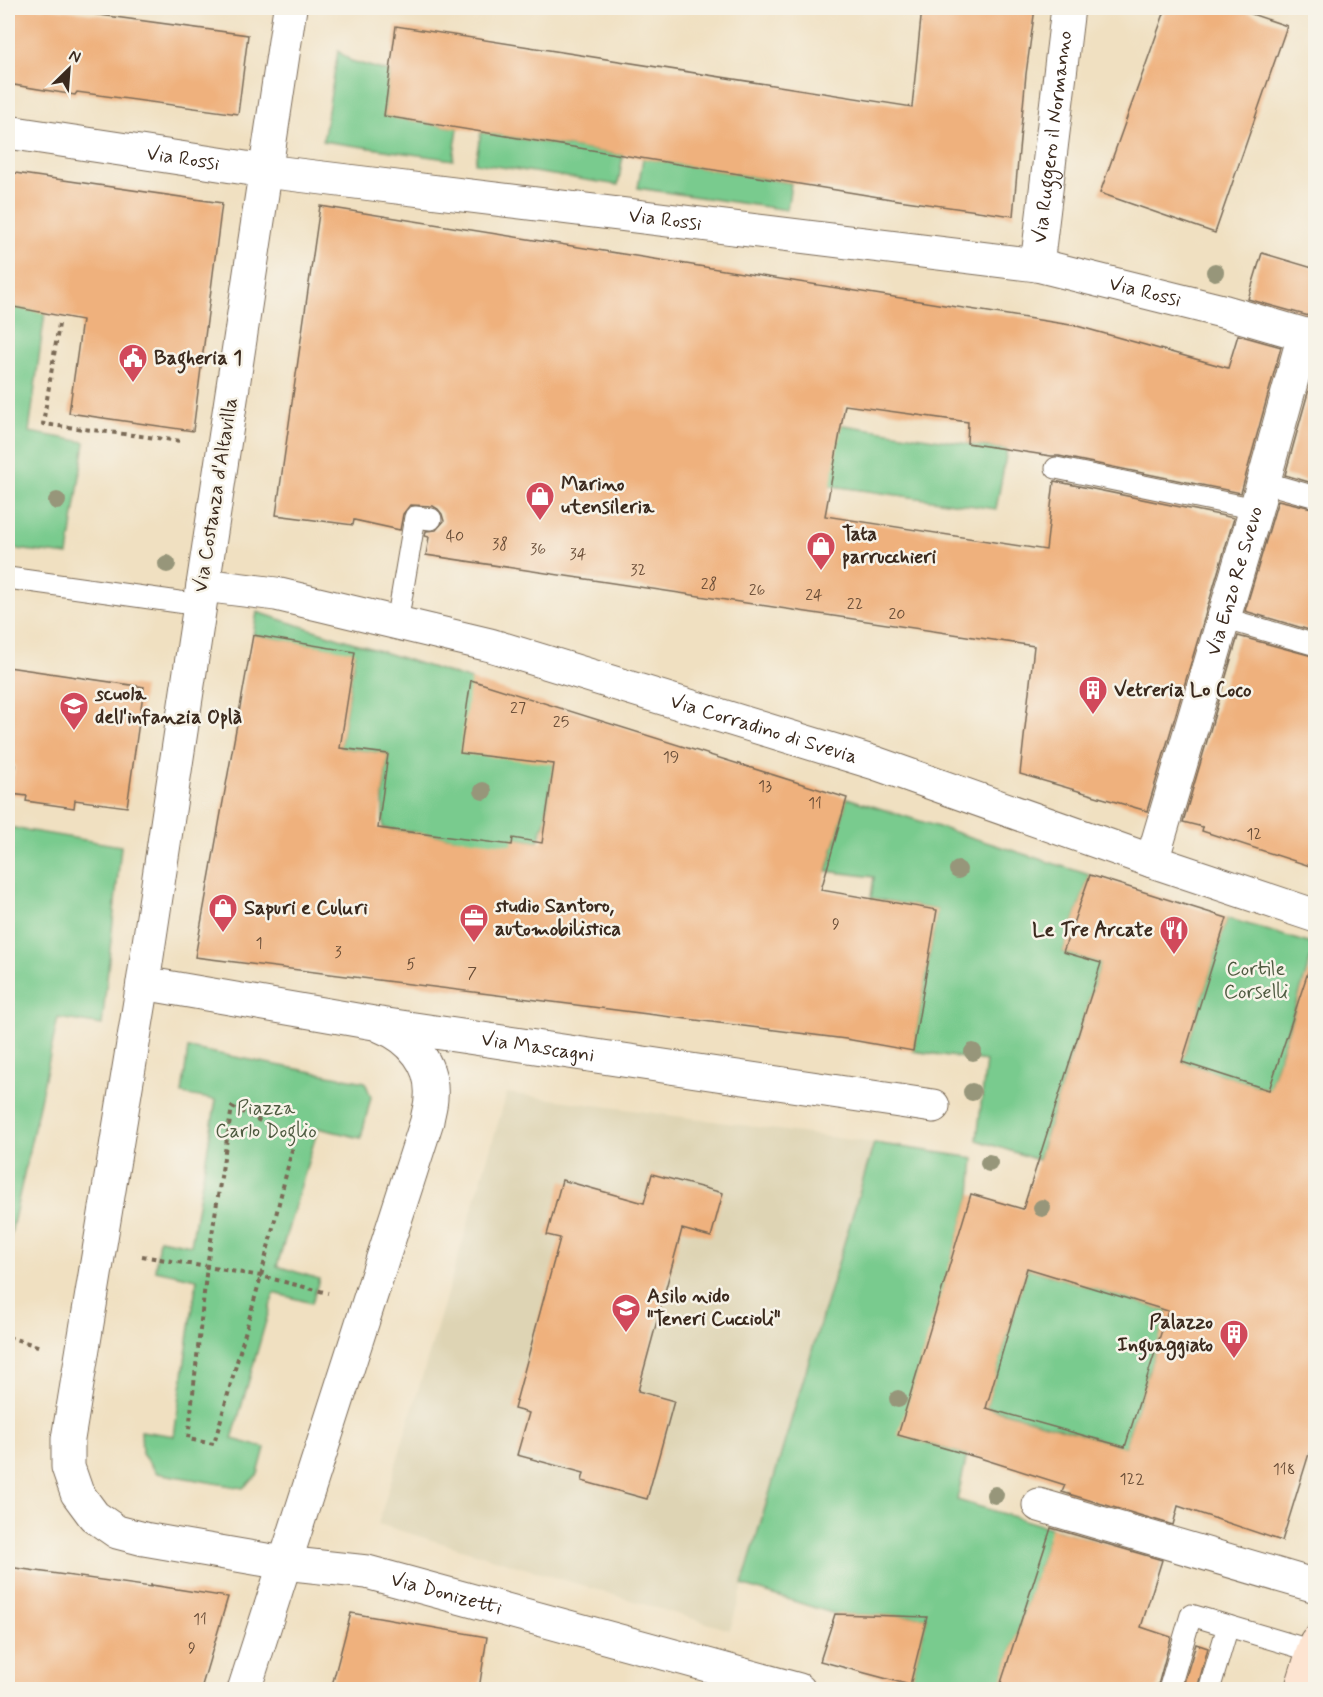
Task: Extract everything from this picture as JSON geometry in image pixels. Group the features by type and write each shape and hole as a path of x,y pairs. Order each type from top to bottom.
{"street":[{"name":"Via Costanza d'Altavilla","path":"94,1516 77,1493 68,1467 68,1439 143,983 290,8"},
{"name":"Via Ruggero il Normanno","path":"1037,265 1068,8"},
{"name":"Via Rossi","path":"8,132 265,171 1037,265 1226,312 1310,337"},
{"name":"Via Enzo Re Svevo","path":"1152,861 1259,495 1310,337"},
{"name":"Via Corradino di Svevia","path":"201,595 276,594 490,645 875,763 1316,916"},
{"name":"Via Mascagni","path":"143,983 374,1023 933,1106"},
{"path":"244,1689 427,1121 432,1097 428,1072 416,1049 398,1033 374,1023"},
{"path":"1039,1505 1316,1586"},
{"name":"Via Donizetti","path":"94,1516 117,1532 144,1539 284,1563 367,1572 751,1683 799,1689"},
{"path":"1301,1689 1315,1648"}],"lane":[{"path":"1056,468 1259,495 1316,497"},
{"path":"397,623 415,517 431,519"},
{"path":"8,578 201,595"},
{"path":"1223,618 1316,645"},
{"path":"1169,1689 1191,1615 1315,1648"},
{"path":"1209,1689 1228,1626"}],"path":[{"path":"59,324 43,424 224,446"},
{"path":"232,1107 295,1138 261,1276 214,1444 188,1439 207,1266 232,1107"},
{"path":"99,1250 261,1276 367,1303"}],"shaded area":[{"name":"Asilo nido \"Teneri Cuccioli\"","path":"507,1093 874,1143 730,1630 378,1524"}],"green space":[{"path":"338,51 351,61 390,72 384,116 458,128 453,160 323,141"},
{"path":"481,132 623,155 618,185 475,163"},
{"path":"643,158 791,183 787,210 638,188"},
{"path":"8,306 45,312 29,432 85,442 68,555 8,548"},
{"path":"602,388 1007,450 996,509 655,461"},
{"path":"257,612 471,680 554,764 545,821 538,842 514,838 512,849 383,828 383,794 388,754 340,748 355,653 253,635"},
{"path":"847,798 1090,875 1063,952 1101,963 1038,1160 977,1140 986,1061 913,1051 937,910 871,898 874,877 827,871"},
{"path":"8,827 121,846 102,1025 58,1018 8,1247"},
{"name":"Cortile Corselli","path":"1227,918 1315,945 1269,1090 1182,1062"},
{"name":"Piazza Carlo Doglio","path":"188,1048 365,1082 371,1097 361,1138 318,1128 277,1266 319,1279 312,1303 274,1293 232,1439 265,1448 258,1474 243,1488 157,1473 142,1454 141,1431 174,1436 197,1279 155,1270 159,1239 191,1245 216,1100 182,1094"},
{"path":"874,1143 974,1158 971,1194 899,1435 967,1455 957,1500 1162,1561 1158,1572 1048,1538 999,1690 924,1690 910,1685 927,1617 835,1614 742,1585"},
{"path":"1027,1268 1168,1311 1125,1447 986,1407"}],"building":[{"path":"8,8 48,8 248,35 238,114 77,92 75,95 8,84"},
{"path":"922,8 1035,8 1026,74 1013,216 891,199 384,116 396,26 912,107"},
{"path":"1166,8 1234,8 1287,26 1215,233 1100,193"},
{"path":"8,172 222,203 193,431 69,413 82,320 8,306"},
{"path":"320,206 1077,326 1228,368 1238,335 1281,347 1241,493 1059,456 967,443 968,422 845,405 825,516 1046,550 1054,481 1234,518 1147,811 1020,774 1034,646 426,555 429,537 425,536 426,531 436,530 444,521 442,514 433,506 410,505 403,514 400,530 354,520 353,525 276,515"},
{"path":"1262,253 1316,269 1316,318 1248,299"},
{"path":"1316,364 1316,484 1285,475"},
{"path":"1278,500 1316,509 1316,632 1245,611"},
{"path":"253,635 355,652 340,748 388,754 378,828 512,845 513,838 542,843 554,764 460,753 471,680 847,798 821,890 937,910 913,1051 846,1039 195,957"},
{"path":"1238,636 1316,657 1316,868 1202,831 1203,827 1183,822"},
{"path":"8,667 144,687 127,807 75,800 74,808 26,801 27,796 11,794 15,765 8,762"},
{"path":"1090,875 1227,918 1182,1062 1269,1090 1308,972 1316,973 1316,1431 1282,1541 1178,1506 1173,1525 1062,1492 1065,1485 898,1435 971,1194 1023,1209 1101,963 1063,952","holes":["1027,1268 1168,1311 1125,1447 986,1408"]},
{"path":"652,1174 723,1193 711,1237 682,1229 638,1391 674,1401 647,1499 582,1481 584,1473 517,1455 529,1413 514,1409 560,1238 547,1235 562,1180 644,1203"},
{"path":"1051,1528 1162,1560 1141,1627 1171,1637 1157,1689 999,1689"},
{"path":"8,1567 228,1597 201,1689 8,1689"},
{"path":"351,1613 487,1637 479,1689 331,1689"},
{"path":"835,1614 927,1617 910,1685 820,1661"},
{"path":"1196,1644 1208,1648 1197,1689 1182,1689"}],"place":[{"name":"Bagheria 1","path":"133,384"},
{"name":"Marino utensileria","path":"540,522"},
{"name":"Tata parrucchieri","path":"821,572"},
{"name":"Vetreria Lo Coco","path":"1093,716"},
{"name":"scuola dell'infanzia Oplà","path":"74,732"},
{"name":"Sapuri e Culuri","path":"223,934"},
{"name":"studio Santoro, automobilistica","path":"474,944"},
{"name":"Le Tre Arcate","path":"1174,956"},
{"name":"Asilo nido \"Teneri Cuccioli\"","path":"626,1334"},
{"name":"Palazzo Inguaggiato","path":"1234,1360"}]}
